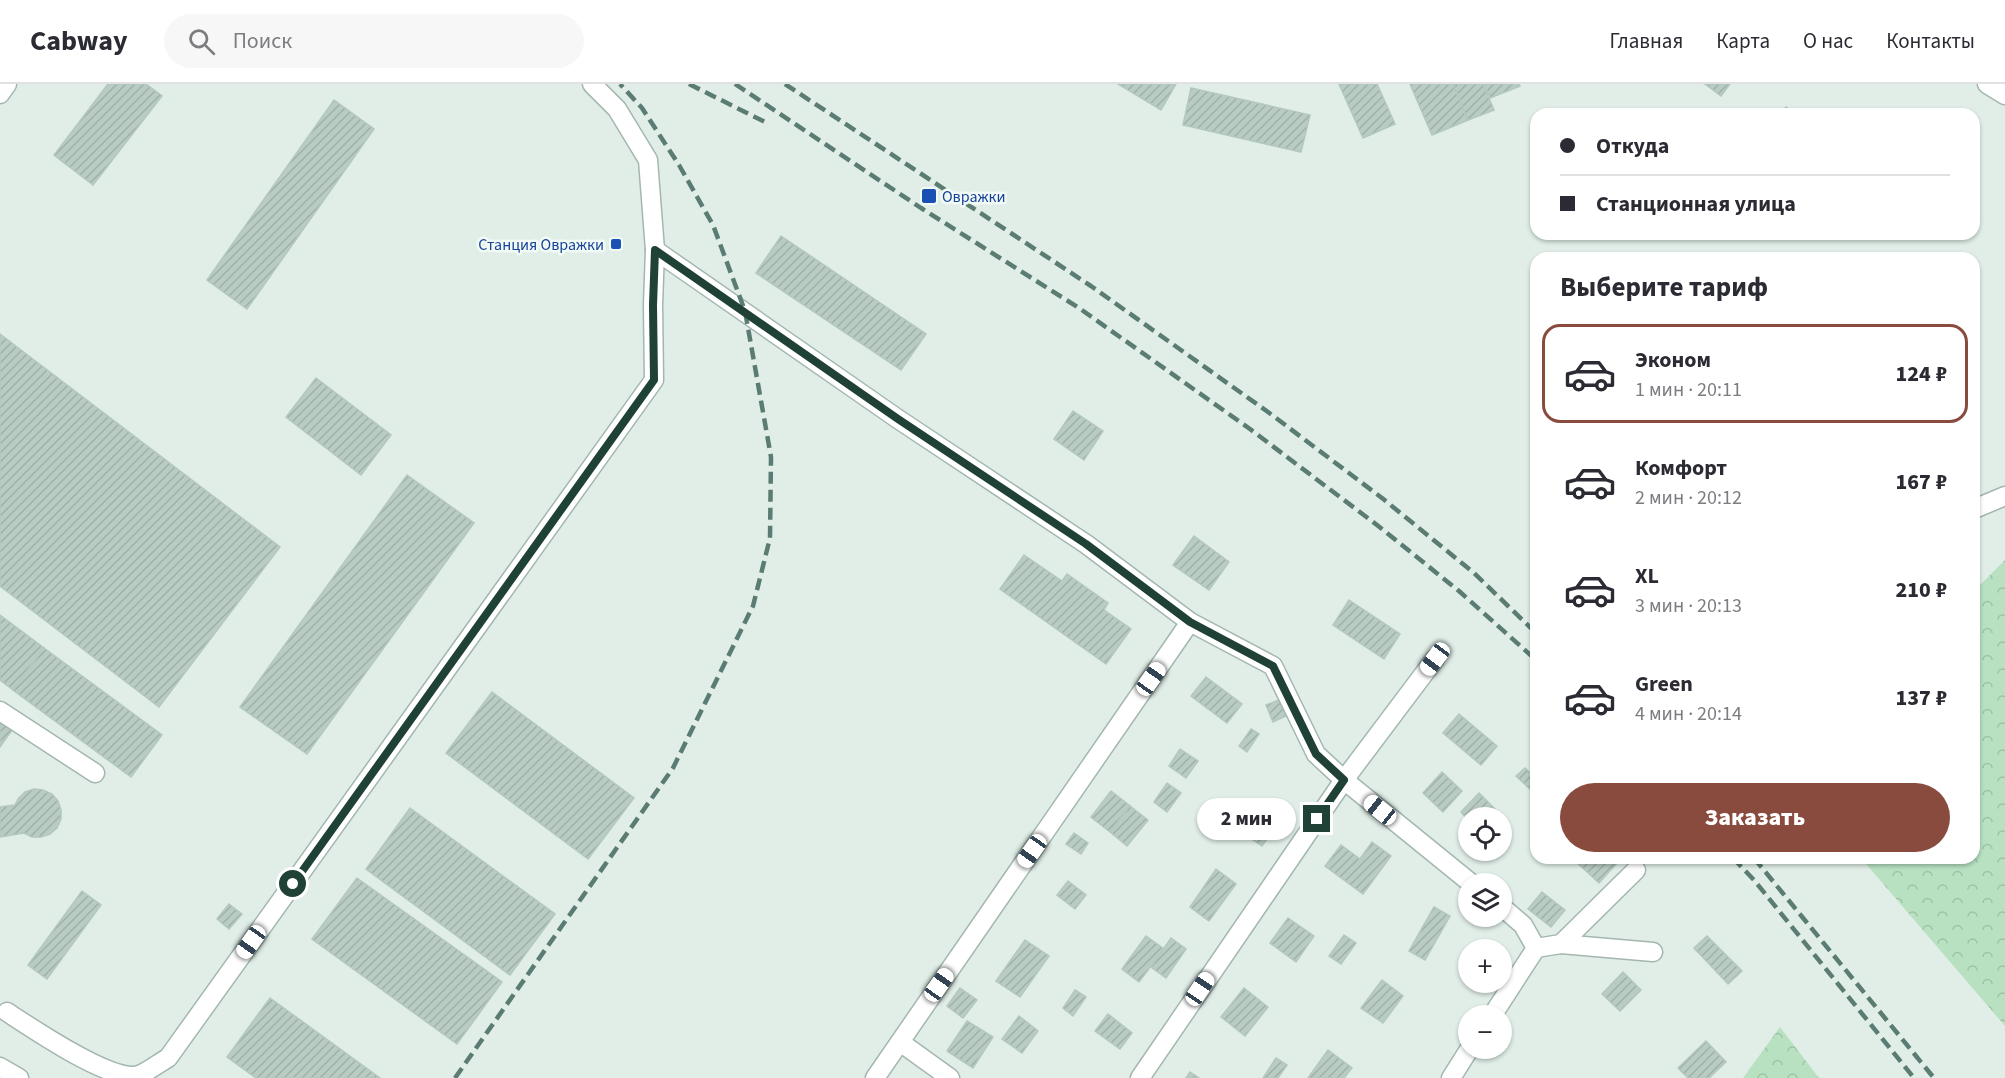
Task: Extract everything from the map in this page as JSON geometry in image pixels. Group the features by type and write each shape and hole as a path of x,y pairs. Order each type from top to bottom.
{"street":[{"path":"0,94 7,84"},
{"path":"7,1012 43,1036 116,1074 136,1076 168,1058 654,380 655,250 648,160 617,109 592,84"},
{"path":"1987,84 2005,95"},
{"path":"655,250 898,419 1086,544 1190,622 1273,666 1316,754 1344,780 1458,873"},
{"path":"1980,506 2005,496"},
{"path":"875,1078 1190,622"},
{"path":"1140,1078 1344,780 1435,659"},
{"path":"0,711 95,773"},
{"path":"1561,944 1636,870"},
{"path":"1512,915 1523,924 1536,948"},
{"path":"1499,1005 1536,948 1561,944 1653,952"},
{"path":"900,1042 950,1078"},
{"path":"1451,1078 1463,1059"},
{"path":"0,1067 19,1078"}],"green space":[{"path":"2005,560 2005,1026 1866,864 1980,864 1980,585"},
{"path":"1780,1027 1819,1078 1743,1078"}],"building":[{"path":"108,84 146,84 162,96 93,185 54,155"},
{"path":"1118,84 1176,84 1161,110"},
{"path":"1339,84 1377,84 1395,124 1363,138"},
{"path":"1410,84 1453,84 1468,120 1432,135"},
{"path":"1453,84 1483,84 1494,110 1468,120"},
{"path":"1484,84 1519,84 1520,86 1490,98"},
{"path":"1705,84 1730,84 1721,96"},
{"path":"1191,88 1310,115 1301,152 1183,125"},
{"path":"334,100 374,129 247,309 207,280"},
{"path":"781,236 926,334 901,370 756,273"},
{"path":"0,334 280,547 159,707 0,586"},
{"path":"316,378 391,435 361,475 286,417"},
{"path":"1073,411 1103,431 1084,460 1054,439"},
{"path":"407,475 474,523 307,754 240,707"},
{"path":"1194,536 1229,562 1209,590 1173,565"},
{"path":"1024,555 1062,581 1067,574 1108,603 1104,610 1131,629 1106,664 1000,589"},
{"path":"1349,600 1400,634 1384,659 1333,625"},
{"path":"0,615 44,648 13,690 0,680"},
{"path":"44,648 162,735 131,777 13,690"},
{"path":"1206,677 1242,704 1227,723 1191,696"},
{"path":"492,692 634,798 588,859 446,753"},
{"path":"1279,700 1286,716 1273,722 1266,705"},
{"path":"1459,714 1497,746 1481,765 1443,733"},
{"path":"0,715 15,726 0,747"},
{"path":"1251,729 1259,734 1247,752 1239,746"},
{"path":"1180,749 1198,761 1186,778 1169,766"},
{"path":"1525,768 1530,773 1530,789 1516,776"},
{"path":"1442,772 1462,791 1443,812 1423,793"},
{"path":"1167,783 1181,793 1167,812 1154,802"},
{"path":"34,789 52,794 58,801 61,819 57,828 41,837 32,837 24,833 0,837 0,807 15,805 25,792"},
{"path":"1111,791 1130,806 1110,832 1091,817"},
{"path":"1479,793 1493,807 1466,807"},
{"path":"1260,805 1281,820 1262,846 1241,832"},
{"path":"1130,806 1148,820 1127,846 1110,832"},
{"path":"410,808 555,914 510,975 366,869"},
{"path":"1074,833 1088,843 1081,854 1066,844"},
{"path":"1372,842 1391,856 1363,894 1325,866 1341,845 1360,859"},
{"path":"1578,864 1616,864 1599,883"},
{"path":"1216,869 1236,884 1209,921 1190,907"},
{"path":"357,878 502,982 457,1044 312,939"},
{"path":"1068,881 1086,895 1075,909 1057,895"},
{"path":"82,891 101,905 47,979 28,965"},
{"path":"1542,892 1565,910 1551,927 1528,909"},
{"path":"229,904 242,914 229,929 217,919"},
{"path":"1434,907 1450,916 1425,960 1409,951"},
{"path":"1288,918 1314,936 1296,962 1270,943"},
{"path":"1344,935 1356,943 1341,964 1329,956"},
{"path":"1146,936 1164,949 1139,982 1122,969"},
{"path":"1707,936 1742,971 1728,984 1694,948"},
{"path":"1171,938 1186,949 1166,978 1151,967"},
{"path":"1025,940 1049,956 1020,997 996,981"},
{"path":"1623,972 1641,990 1620,1011 1602,994"},
{"path":"1382,980 1403,996 1383,1023 1361,1008"},
{"path":"960,988 977,1000 963,1018 947,1006"},
{"path":"1244,988 1268,1007 1245,1036 1221,1017"},
{"path":"1075,990 1086,997 1073,1016 1063,1008"},
{"path":"270,998 380,1078 256,1078 227,1057"},
{"path":"1108,1014 1132,1033 1120,1049 1095,1031"},
{"path":"1019,1016 1038,1031 1022,1053 1002,1039"},
{"path":"967,1021 993,1037 973,1068 947,1051"},
{"path":"1706,1041 1726,1062 1709,1078 1688,1078 1678,1068"},
{"path":"1328,1050 1352,1068 1344,1078 1308,1078"},
{"path":"1276,1058 1287,1065 1278,1078 1263,1078"},
{"path":"1190,1072 1199,1078 1186,1078"}],"railway":[{"path":"455,1078 673,768 753,606 770,538 771,457 745,311 713,225 679,165 642,108 620,84"},
{"path":"689,84 767,123"},
{"path":"735,84 921,208 1079,308 1250,429 1377,525 1459,591 1530,655"},
{"path":"785,84 1091,286 1268,412 1382,498 1474,573 1530,627"},
{"path":"1739,864 1914,1078"},
{"path":"1759,864 1934,1078"}],"place":[{"name":"Овражки","path":"929,196"},
{"name":"Станция Овражки","path":"616,244"}],"route":[{"path":"293,884 654,380 655,250 898,419 1086,544 1190,622 1273,666 1316,754 1344,780 1317,819"}]}
